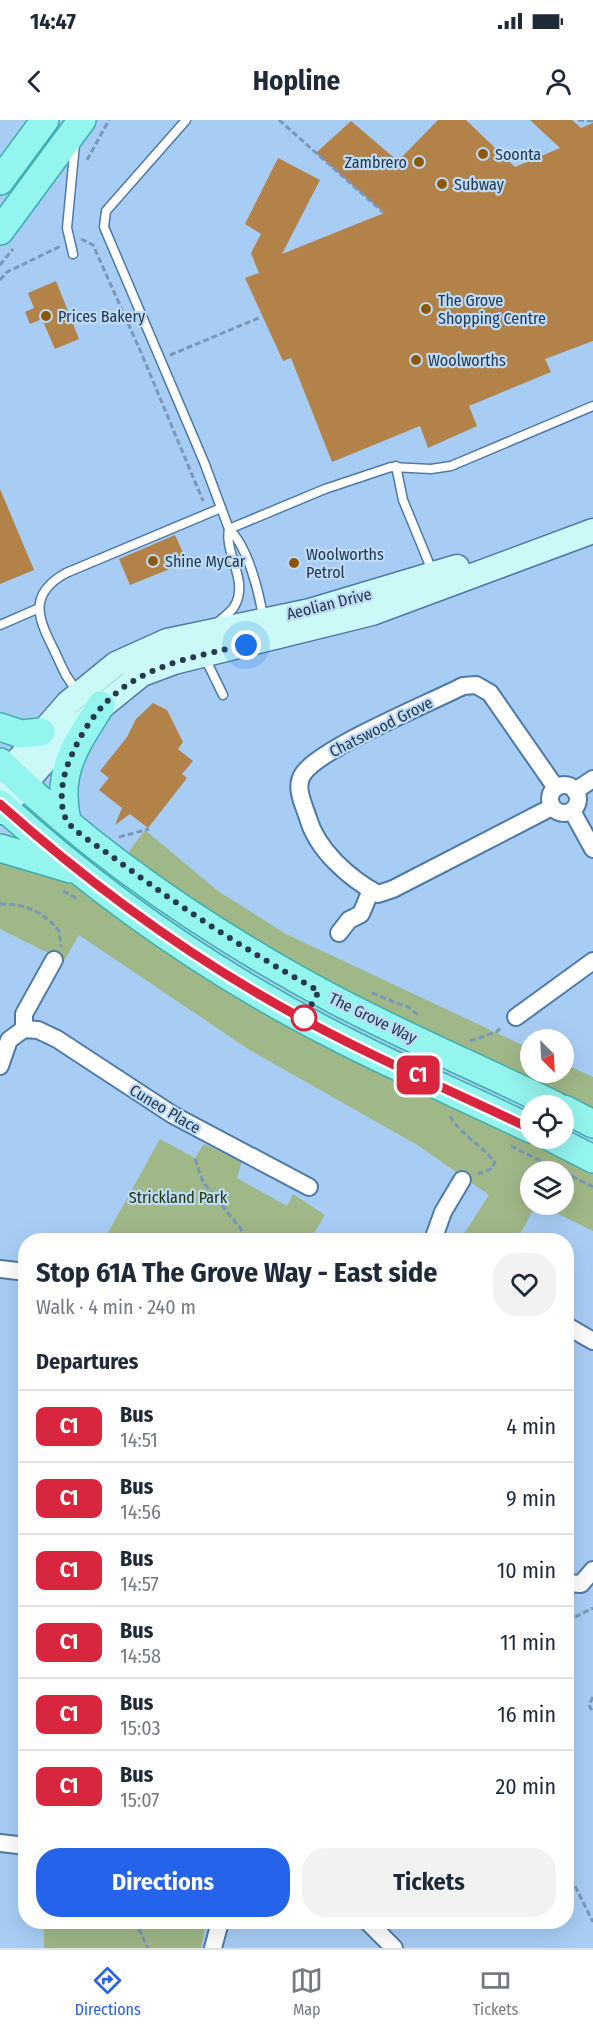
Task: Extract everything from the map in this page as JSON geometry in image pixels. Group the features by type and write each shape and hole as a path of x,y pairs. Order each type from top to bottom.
{"main road":[{"path":"0,181 45,120"},
{"path":"0,231 79,124"},
{"path":"67,821 62,792 65,771 77,744 90,699"},
{"path":"0,727 21,734 41,732"},
{"name":"The Grove Way","path":"8,774 172,902 285,972 396,1031 533,1095"},
{"name":"The Grove Way","path":"1,808 151,924 247,987 344,1041 520,1124"},
{"path":"0,848 81,871"},
{"path":"574,1114 593,1124"},
{"path":"573,1149 593,1159"}],"street":[{"name":"Aeolian Drive","path":"436,582 486,558 593,513"},
{"name":"Aeolian Drive","path":"8,774 41,732 90,699 142,674 203,640 266,630 344,602 436,582 593,531"},
{"name":"Chatswood Grove","path":"371,890 361,884 320,845 310,828 298,787 302,775 331,751 462,686 476,685 490,693 556,788"},
{"name":"Aeolian Drive","path":"8,774 69,734 90,699"},
{"path":"1,808 8,774"},
{"path":"575,790 593,779"},
{"path":"563,785 575,790 578,803 572,811 561,813 552,807 550,796 556,788 563,785"},
{"path":"339,933 349,920 361,914 371,890 378,894 393,889 552,807"},
{"path":"572,811 593,849"},
{"path":"0,1066 9,1040 24,1029 24,1014 54,960"},
{"path":"516,1017 593,961"},
{"name":"Cuneo Place","path":"24,1029 38,1030 57,1039 173,1115 309,1187"},
{"path":"436,1233 443,1212 462,1180"},
{"path":"0,1269 18,1271"},
{"path":"574,1330 593,1341"},
{"path":"574,1584 581,1584 593,1570"},
{"path":"0,1843 18,1845"},
{"path":"213,1948 218,1929"},
{"path":"375,1929 394,1948"}],"lane":[{"path":"186,120 106,211 104,227 229,529 237,537 252,575 266,630"},
{"path":"73,254 67,228 79,124"},
{"path":"229,529 325,489 396,466 431,470 451,466 593,406"},
{"path":"396,466 403,500 436,582"},
{"path":"90,699 65,677 39,621 38,609 48,587 56,579 220,508"},
{"path":"223,695 203,640 234,606 241,584 227,539 229,529"},
{"path":"0,625 38,609"}],"path":[{"path":"279,120 384,213"},
{"path":"579,120 593,121"},
{"path":"0,280 7,272 70,242 79,239 89,240 93,244 147,366 208,514"},
{"path":"147,366 261,317"},
{"path":"122,844 115,838 149,829"},
{"path":"0,904 21,904 32,908 52,923 59,931 62,941 60,952 54,960"},
{"path":"362,990 410,1008 425,1021"},
{"path":"464,1042 496,1032 516,1017"},
{"path":"450,1116 457,1128 489,1155 495,1163 491,1169 462,1180"},
{"path":"195,1159 202,1182 242,1233"},
{"path":"574,1177 593,1187"},
{"path":"574,1618 593,1608"},
{"path":"593,1697 589,1705 593,1713"},
{"path":"574,1884 593,1922"},
{"path":"139,1929 148,1948"}],"green space":[{"path":"145,830 218,891 286,934 520,1044 520,1083 574,1083 574,1068 593,1077 593,1126 574,1117 574,1095 529,1095 345,1005 120,863"},
{"path":"0,848 27,856 520,1122 520,1149 571,1149 593,1161 593,1231 560,1215 574,1215 574,1161 520,1161 520,1215 531,1215 521,1233 465,1233 489,1195 419,1146 248,1049 79,935 64,961 0,929"},
{"name":"Strickland Park","path":"160,1139 195,1158 204,1144 242,1161 237,1178 287,1206 293,1194 325,1215 314,1233 108,1233"},
{"path":"44,1929 205,1929 201,1948 44,1948"}],"building":[{"name":"The Grove Shopping Centre","path":"438,120 466,120 515,167 560,148 530,120 572,120 581,128 593,123 593,341 545,359 551,372 469,406 477,426 428,448 420,426 332,462 291,358 283,361 245,278 259,273 251,253 261,234 245,224 278,158 320,180 282,254 384,213 316,153 351,121 398,161"},
{"name":"Prices Bakery","path":"56,281 79,339 55,349 42,319 30,324 25,312 34,308 28,293"},
{"path":"0,489 34,570 0,584"},
{"name":"Shine MyCar","path":"175,535 187,562 130,585 119,559"},
{"path":"153,703 167,710 183,742 178,749 193,761 182,774 187,778 148,828 130,814 115,825 122,808 99,790 109,778 100,771 127,737 136,719"}],"bus line":[{"name":"C1","path":"0,804 104,890 247,987 344,1041 520,1124"}],"place":[{"name":"Soonta","path":"483,154"},
{"name":"Zambrero","path":"419,162"},
{"name":"Subway","path":"442,184"},
{"name":"The Grove Shopping Centre","path":"426,309"},
{"name":"Prices Bakery","path":"46,316"},
{"name":"Woolworths","path":"416,360"},
{"name":"Shine MyCar","path":"153,561"},
{"name":"Woolworths Petrol","path":"294,563"}],"route":[{"path":"246,645 174,662 142,674 101,705 70,758 65,771 63,801 67,821 81,834 172,902 234,942 319,991 304,1018"}]}
